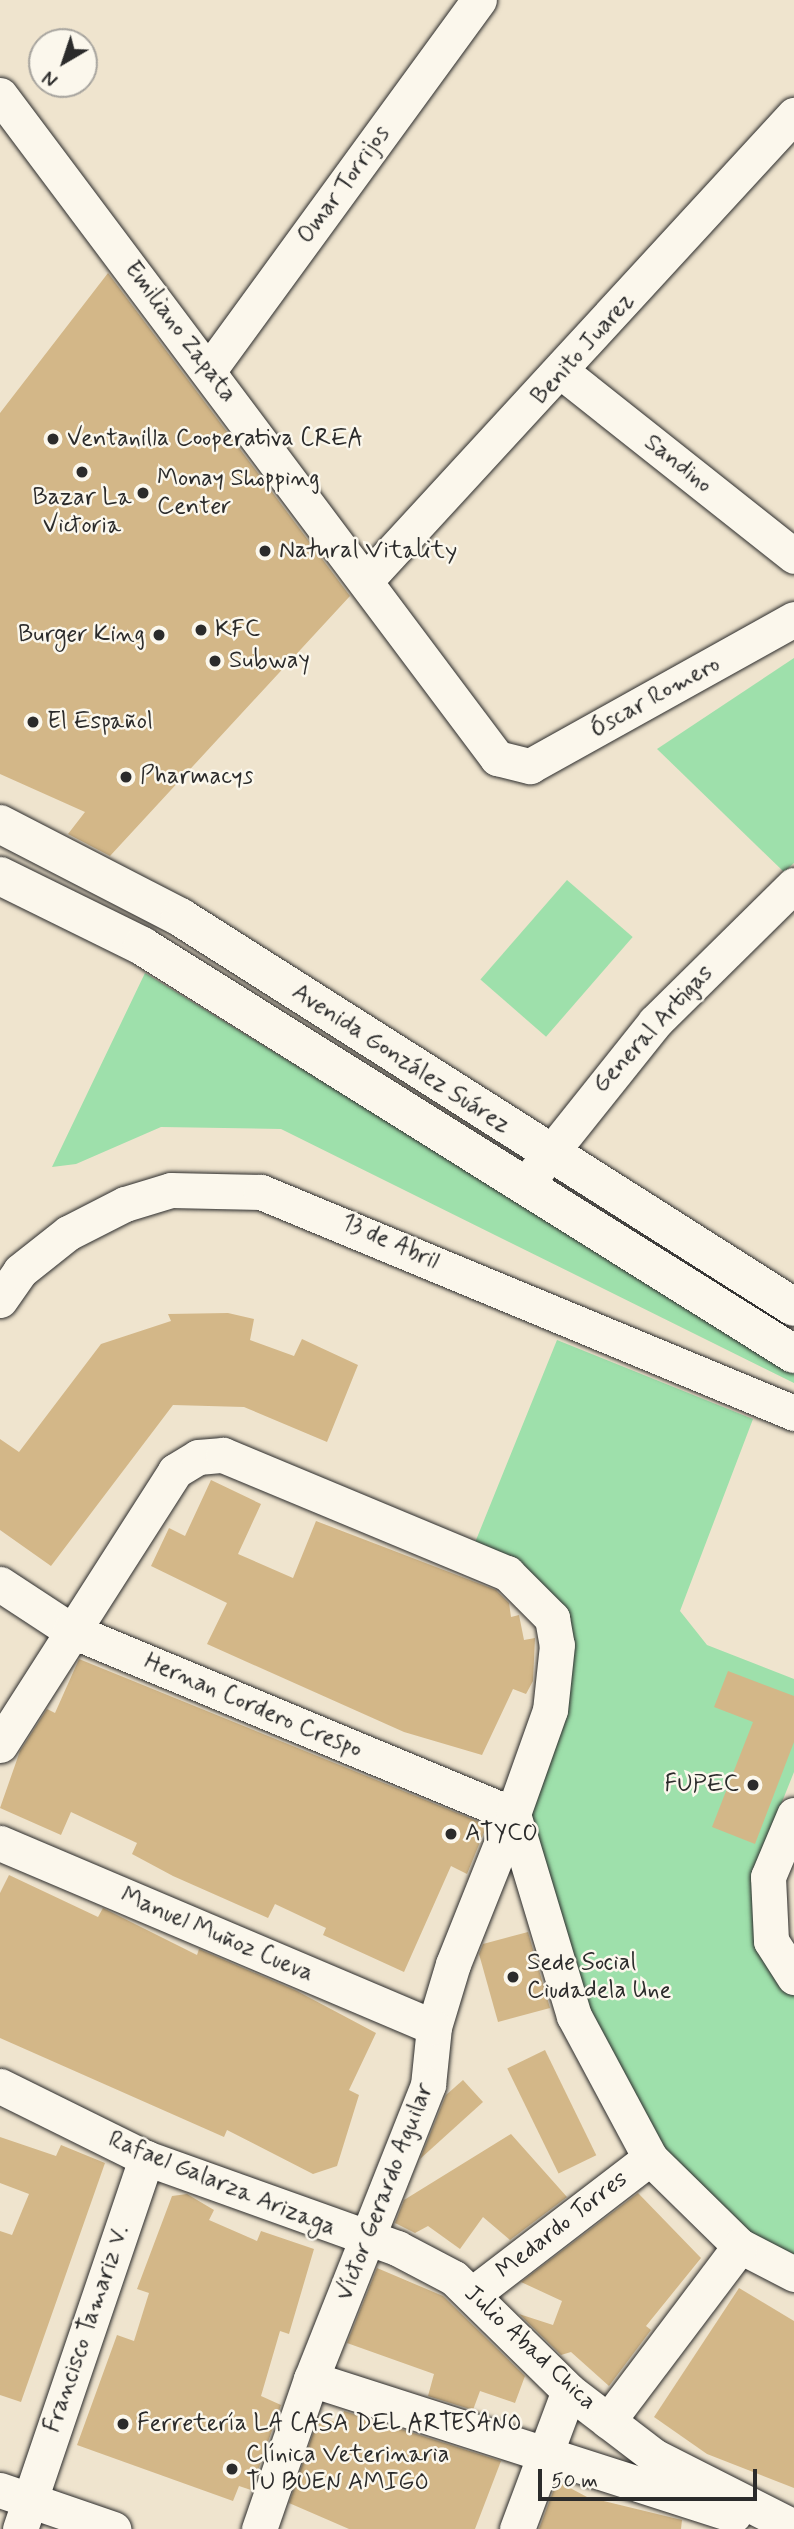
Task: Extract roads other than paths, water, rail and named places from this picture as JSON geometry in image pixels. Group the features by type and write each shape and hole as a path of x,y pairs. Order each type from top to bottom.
{"main road":[{"name":"Avenida González Suárez","path":"0,824 180,917 794,1307"},
{"name":"Avenida González Suárez","path":"0,876 142,946 524,1185 787,1339"}],"street":[{"name":"Omar Torrijos","path":"209,370 479,0"},
{"name":"Emiliano Zapata","path":"0,95 367,579 497,758 513,766"},
{"name":"Benito Juarez","path":"367,579 562,372 794,115"},
{"name":"Sandino","path":"562,372 794,556"},
{"name":"Óscar Romero","path":"513,766 530,766 794,619"},
{"name":"General Artigas","path":"524,1185 547,1152 655,1022 794,885"},
{"name":"13 de Abril","path":"0,1300 20,1271 68,1233 125,1204 171,1190 261,1192 794,1413"},
{"name":"Víctor Gerardo Aguilar","path":"0,1745 70,1630 175,1471 198,1457 223,1455 484,1562 507,1573 552,1618 557,1645 550,1710 434,2027 428,2085 370,2242 311,2379 259,2529"},
{"name":"Hernan Cordero Crespo","path":"0,1584 70,1630 513,1814"},
{"path":"513,1814 575,2017 650,2158 740,2246 794,2274"},
{"path":"794,1815 768,1877 771,1941 794,1977"},
{"name":"Manuel Muñoz Cueva","path":"0,1843 434,2027"},
{"name":"Rafael Galarza Arizaga","path":"0,2086 146,2158 370,2242"},
{"name":"Francisco Tamariz V.","path":"16,2506 146,2158"},
{"name":"Medardo Torres","path":"474,2293 650,2158"},
{"name":"Julio Abad Chica","path":"370,2242 397,2248 474,2293 569,2391 654,2456 794,2527"},
{"path":"608,2421 740,2246"},
{"path":"311,2379 544,2449 775,2529"},
{"path":"517,2529 544,2449 569,2391"},
{"path":"16,2506 113,2529"}],"place":[{"name":"Ventanilla Cooperativa CREA","path":"53,439"},
{"name":"Bazar La Victoria","path":"82,472"},
{"name":"Monay Shopping Center","path":"143,493"},
{"name":"Natural Vitality","path":"265,551"},
{"name":"KFC","path":"201,630"},
{"name":"Burger King","path":"159,635"},
{"name":"Subway","path":"215,661"},
{"name":"El Español","path":"33,722"},
{"name":"Pharmacys","path":"126,777"},
{"name":"FUPEC","path":"753,1785"},
{"name":"ATYCO","path":"451,1834"},
{"name":"Sede Social Ciudadela Une","path":"513,1977"},
{"name":"Ferretería LA CASA DEL ARTESANO","path":"123,2424"},
{"name":"Clínica Veterinaria TU BUEN AMIGO","path":"232,2469"}]}
